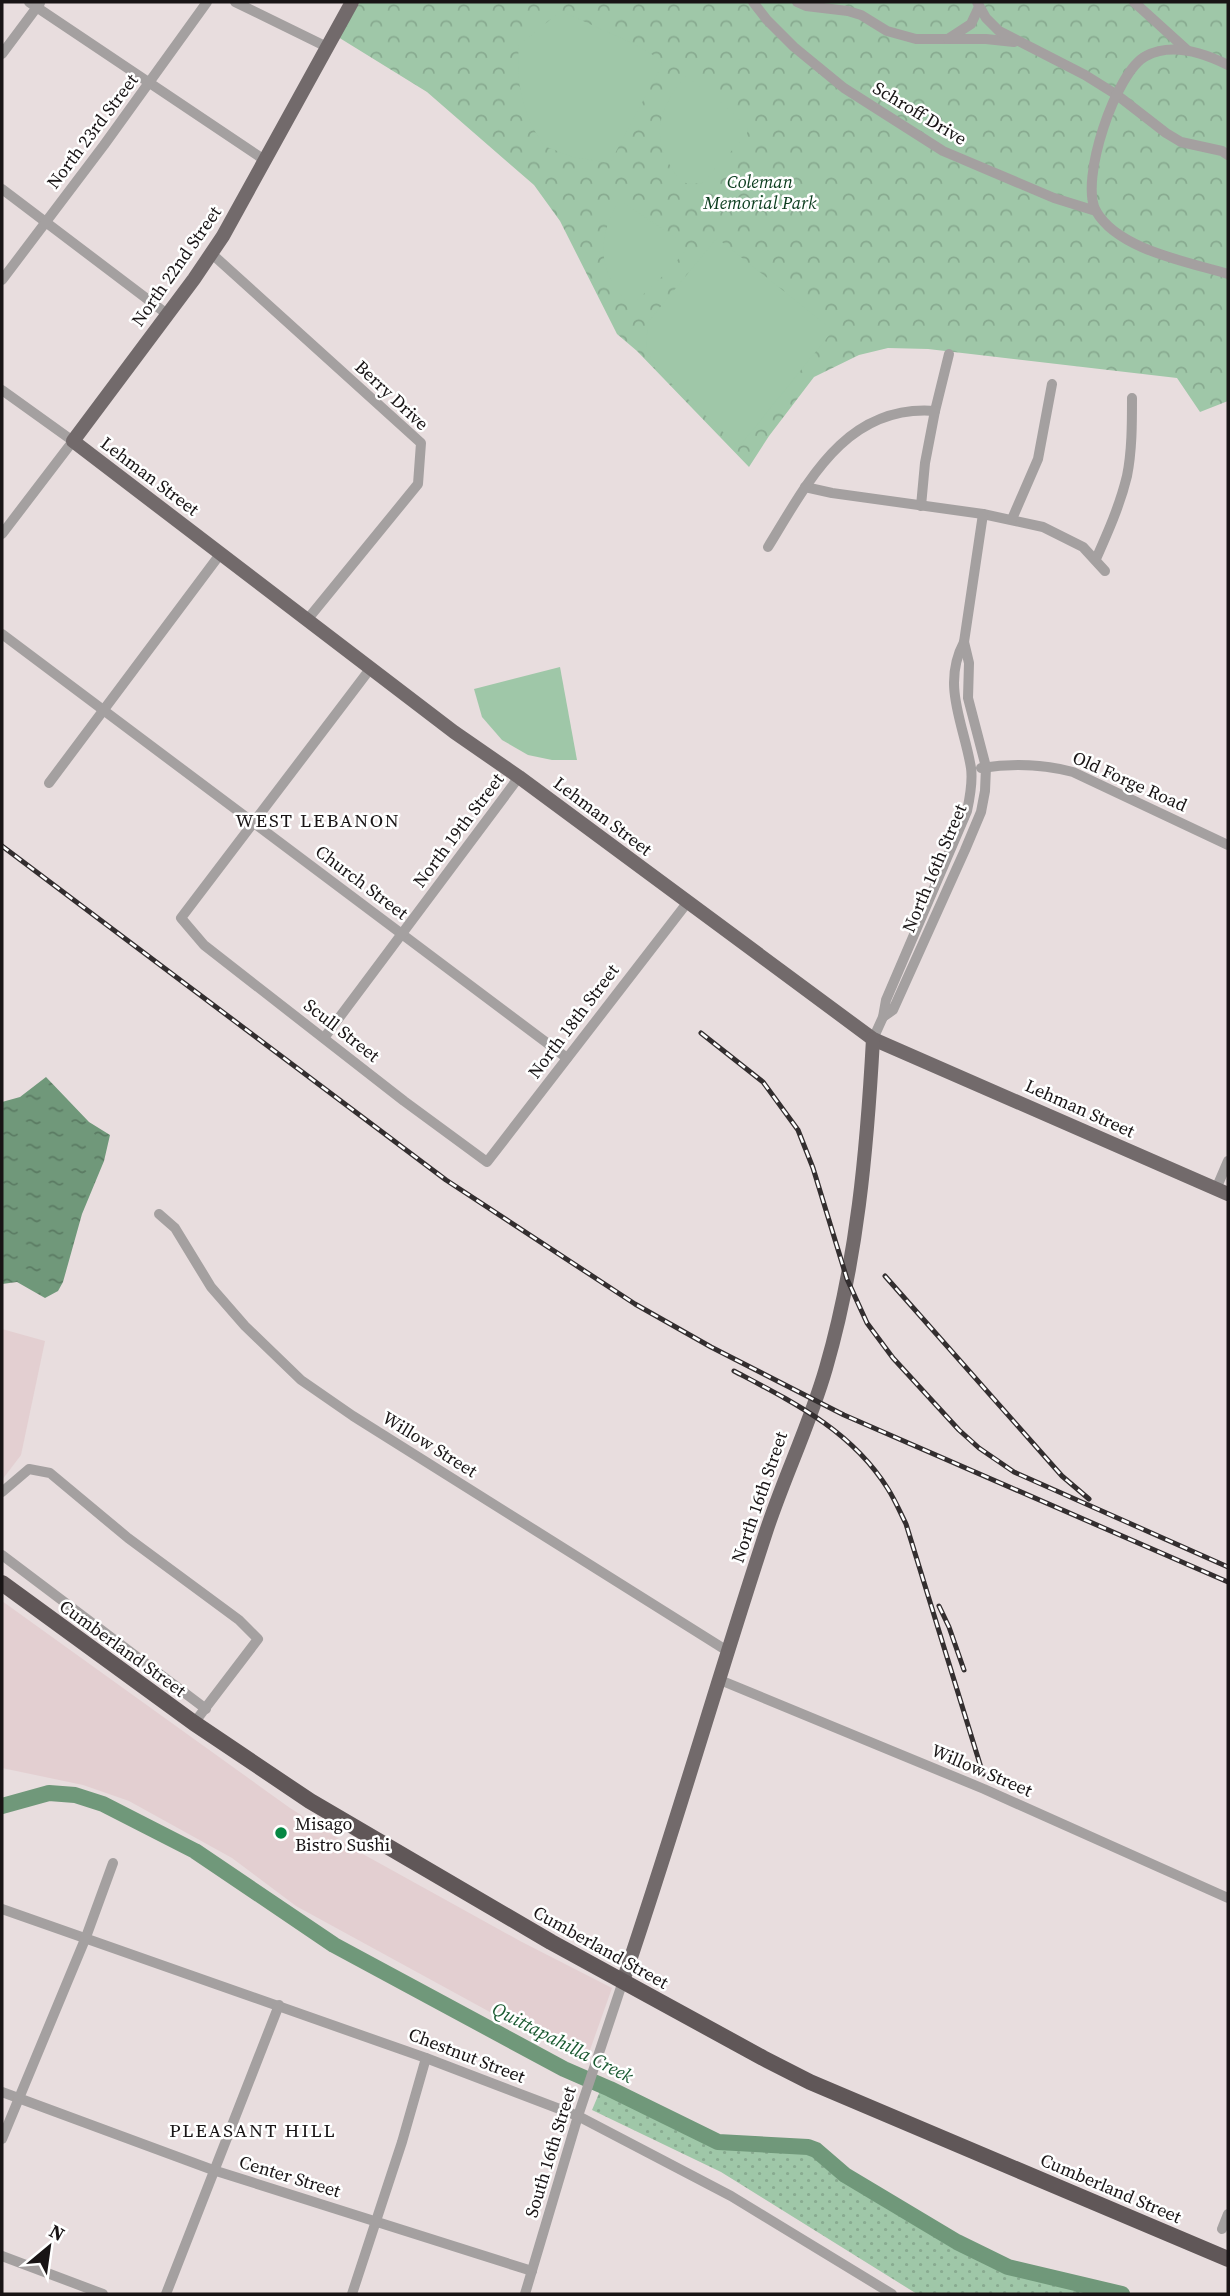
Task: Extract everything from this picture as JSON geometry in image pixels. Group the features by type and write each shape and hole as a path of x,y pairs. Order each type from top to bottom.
{"highway":[{"name":"Cumberland Street","path":"2,1583 194,1723 310,1801 551,1942 763,2059 810,2082 1228,2259"}],"main road":[{"name":"North 22nd Street","path":"73,441 212,254 266,162 352,2"},
{"name":"Lehman Street","path":"73,441 370,669 873,1039 1222,1192"},
{"name":"North 16th Street","path":"623,1981 766,1531 825,1371 841,1312 862,1181 873,1039"}],"street":[{"name":"North 23rd Street","path":"2,280 150,83 207,2"},
{"path":"235,2 327,47"},
{"name":"Schroff Drive","path":"753,2 794,47 844,88 943,151 1054,198 1096,211"},
{"path":"797,2 806,6 848,11 900,36 930,41 986,39 1020,43"},
{"path":"1135,2 1187,50"},
{"path":"2,54 36,3 266,162"},
{"path":"946,40 971,24 978,5"},
{"path":"978,5 999,31 1085,75 1181,142 1222,151 1228,155"},
{"path":"1228,65 1187,50 1172,50 1146,56 1133,66 1116,95 1094,162 1092,198 1096,211 1112,229 1140,247 1228,274"},
{"path":"2,189 167,314"},
{"name":"Berry Drive","path":"212,254 421,443 418,484 307,620"},
{"path":"921,506 925,463 949,354"},
{"path":"1012,519 1038,459 1052,384"},
{"name":"Lehman Street","path":"2,390 73,441"},
{"path":"1096,559 1111,525 1127,476 1132,439 1132,398"},
{"path":"768,547 806,487 834,450 852,434 883,418 902,412 919,409 935,411"},
{"name":"North 22nd Street","path":"2,534 73,441"},
{"path":"806,487 983,514 1043,527 1068,537 1083,547 1105,571"},
{"name":"North 16th Street","path":"873,1039 883,1017 886,1000 967,811 971,769 953,687 955,659 964,642 983,514"},
{"path":"49,783 221,554"},
{"name":"Church Street","path":"2,634 567,1058"},
{"name":"North 16th Street","path":"883,1017 893,1010 976,824 985,791 986,767 968,698 969,663 964,642"},
{"path":"253,821 370,669"},
{"name":"Old Forge Road","path":"971,769 1051,766 1073,772 1228,845"},
{"name":"North 19th Street","path":"324,1038 519,777"},
{"name":"Scull Street","path":"253,821 181,918 204,944 487,1162"},
{"name":"North 18th Street","path":"487,1162 687,903"},
{"path":"1222,1192 1228,1161"},
{"name":"Willow Street","path":"159,1214 175,1227 211,1287 245,1326 301,1380 353,1416 729,1652"},
{"path":"2,1492 29,1469 50,1473 128,1538 239,1620 258,1639 194,1723"},
{"path":"2,1555 206,1709"},
{"name":"Willow Street","path":"720,1680 984,1789 1228,1898"},
{"path":"2,2139 86,1937 113,1863"},
{"name":"Chestnut Street","path":"2,1909 279,2005 578,2116 732,2196 892,2294"},
{"name":"South 16th Street","path":"525,2294 578,2116 623,1981"},
{"path":"166,2294 279,2005"},
{"path":"352,2294 426,2058"},
{"name":"Center Street","path":"2,2092 213,2170 532,2271"},
{"path":"1222,2229 1228,2214"},
{"path":"2,2256 103,2294"}],"shaded area":[{"path":"2,1329 45,1341 21,1455 2,1480"},
{"path":"2,1601 290,1808 361,1853 520,1941 612,1988 585,2064 296,1906 232,1858 129,1801 83,1785 2,1768"}],"green space":[{"name":"Coleman Memorial Park","path":"360,2 1228,2 1228,401 1200,412 1177,378 928,349 888,348 859,355 814,377 749,467 637,351 617,334 560,221 534,185 427,92 338,37"},
{"path":"561,11 634,44 660,59 662,65 610,163 573,157 544,146 526,111 518,72 519,45"},
{"path":"686,76 722,103 748,128 747,134 702,183 690,184 680,180 671,167 661,142 661,119 665,108"},
{"path":"619,200 684,243 686,250 631,306 612,281 604,255 606,228"},
{"path":"717,238 830,328 830,334 739,447 655,368 646,346 648,322"},
{"path":"560,667 577,760 552,760 528,755 502,740 482,717 474,689"},
{"path":"600,2091 717,2147 801,2150 811,2153 843,2180 959,2250 1006,2271 1102,2294 917,2294 721,2172 592,2110"}],"water":[{"path":"46,1077 89,1122 110,1135 104,1161 82,1214 63,1282 58,1291 45,1298 17,1282 2,1284 2,1102 20,1097"}],"waterway":[{"name":"Quittapahilla Creek","path":"2,1806 49,1793 75,1795 103,1804 195,1851 334,1945 564,2069 718,2142 808,2147 816,2150 845,2175 957,2242 1008,2267 1122,2294"},
{"path":"1070,2282 1079,2294"}],"railway":[{"path":"2,846 446,1180 635,1304 711,1347 844,1415 1228,1582"},
{"path":"701,1033 763,1082 798,1130 813,1168 847,1279 867,1323 893,1358 959,1430 979,1448 1014,1472 1228,1567"},
{"path":"885,1276 1062,1476 1089,1499"},
{"path":"734,1371 799,1406 839,1434 857,1450 888,1489 906,1524 983,1774"},
{"path":"939,1606 964,1670"}],"place":[{"name":"Misago Bistro Sushi","path":"281,1833"}],"district":[{"name":"WEST LEBANON","path":"318,820"},
{"name":"PLEASANT HILL","path":"253,2130"}]}
